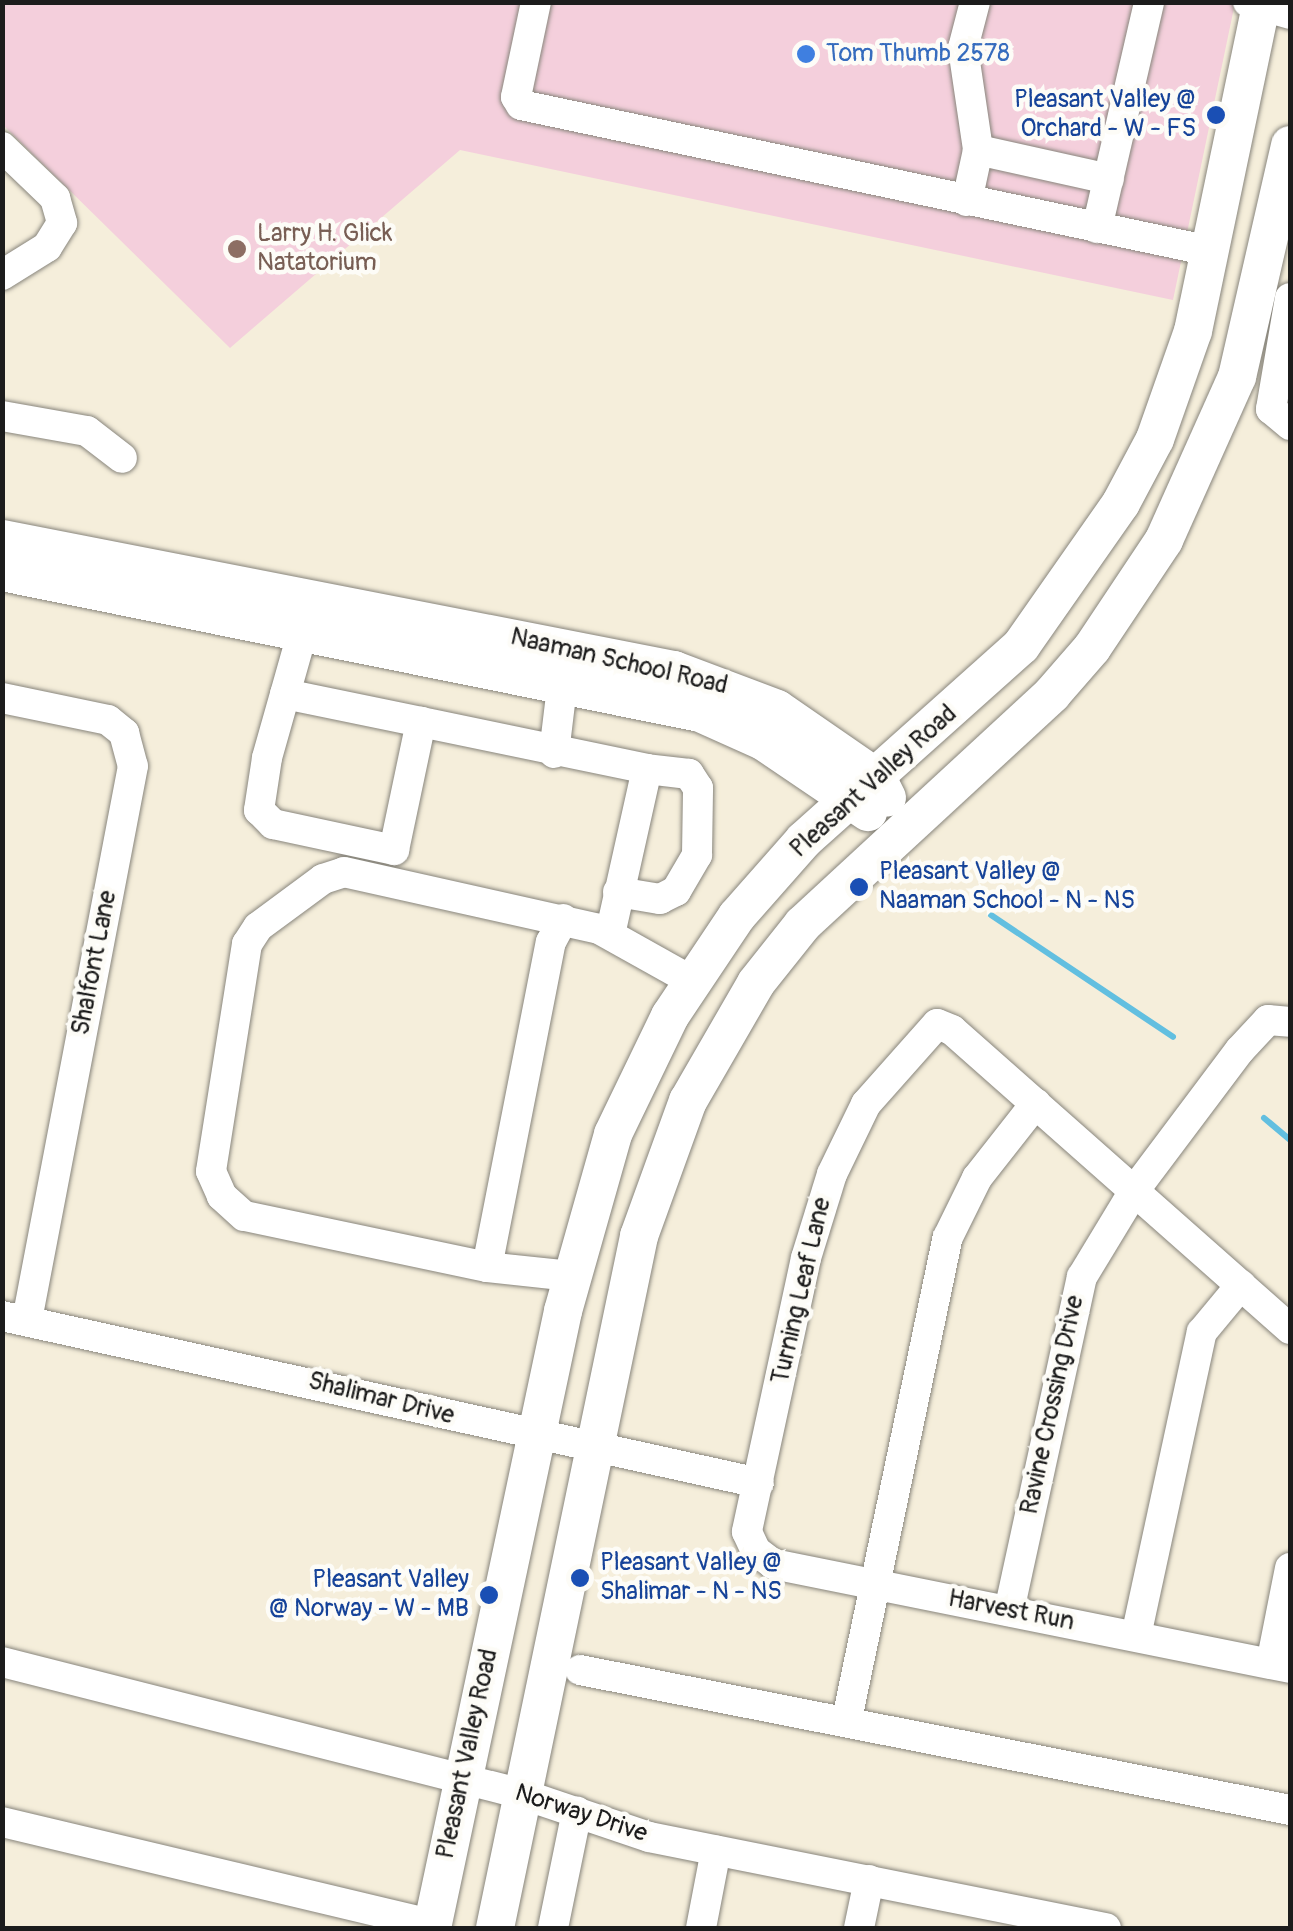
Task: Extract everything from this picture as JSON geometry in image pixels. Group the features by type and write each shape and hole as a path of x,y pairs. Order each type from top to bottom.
{"main road":[{"name":"Pleasant Valley Road","path":"433,1927 461,1778 571,1276 613,1134 692,981 749,902 848,803 1020,646 1096,546 1155,438 1177,384 1265,6"},
{"path":"494,1928 590,1448 639,1236 688,1101 730,1024 791,938 903,827 974,770 1052,694 1102,634 1164,540 1237,377 1290,144"},
{"name":"Naaman School Road","path":"2,539 674,670 778,709 877,778 903,827"},
{"name":"Naaman School Road","path":"2,572 700,713 763,741 848,803 903,827"}],"street":[{"path":"536,2 516,97 521,105 1210,250"},
{"path":"968,202 978,150 963,48 975,2"},
{"path":"1097,228 1149,2"},
{"path":"2,146 55,198 62,223 46,246 2,275"},
{"path":"978,150 1109,178"},
{"path":"1290,298 1270,409 1290,425"},
{"path":"2,416 87,432 122,458"},
{"path":"302,634 260,810 273,824 394,850 421,722"},
{"path":"554,753 562,687"},
{"path":"285,694 554,753 689,774 698,788 697,854 676,891 660,899 618,892"},
{"name":"Shalfont Lane","path":"2,698 108,720 124,733 133,766 15,1318"},
{"path":"610,934 646,769"},
{"path":"571,1276 487,1267 244,1216 222,1196 211,1171 247,944 258,927 323,879 344,872 563,919 610,934 692,981"},
{"path":"487,1267 551,942 563,919"},
{"name":"Ravine Crossing Drive","path":"1009,1611 1072,1306 1098,1247 1134,1192 1279,1021"},
{"name":"Turning Leaf Lane","path":"747,1532 806,1258 832,1174 866,1104 938,1024 1036,1103"},
{"path":"847,1719 948,1237 977,1178 1036,1103 1290,1329"},
{"path":"1136,1636 1202,1332 1241,1286"},
{"name":"Shalimar Drive","path":"15,1318 536,1438 758,1483"},
{"name":"Harvest Run","path":"747,1532 773,1564 1281,1666"},
{"path":"1281,1666 1290,1568"},
{"name":"Norway Drive","path":"2,1662 522,1794 649,1837 869,1880 1018,1920 1106,1928"},
{"path":"580,1670 847,1719 1290,1810"},
{"path":"552,1928 577,1811"},
{"path":"2,1822 433,1927"},
{"path":"701,1928 716,1850"},
{"path":"859,1928 869,1880"}],"shaded area":[{"path":"2,3 1235,3 1173,300 460,150 230,348 3,125"}],"waterway":[{"path":"991,915 1173,1037"},
{"path":"1264,1118 1290,1140"}],"place":[{"name":"Tom Thumb 2578","path":"806,54"},
{"name":"Pleasant Valley @ Orchard - W - FS","path":"1216,115"},
{"name":"Larry H. Glick Natatorium","path":"237,249"},
{"name":"Pleasant Valley @ Naaman School - N - NS","path":"859,887"},
{"name":"Pleasant Valley @ Shalimar - N - NS","path":"580,1578"},
{"name":"Pleasant Valley @ Norway - W - MB","path":"489,1595"}]}
